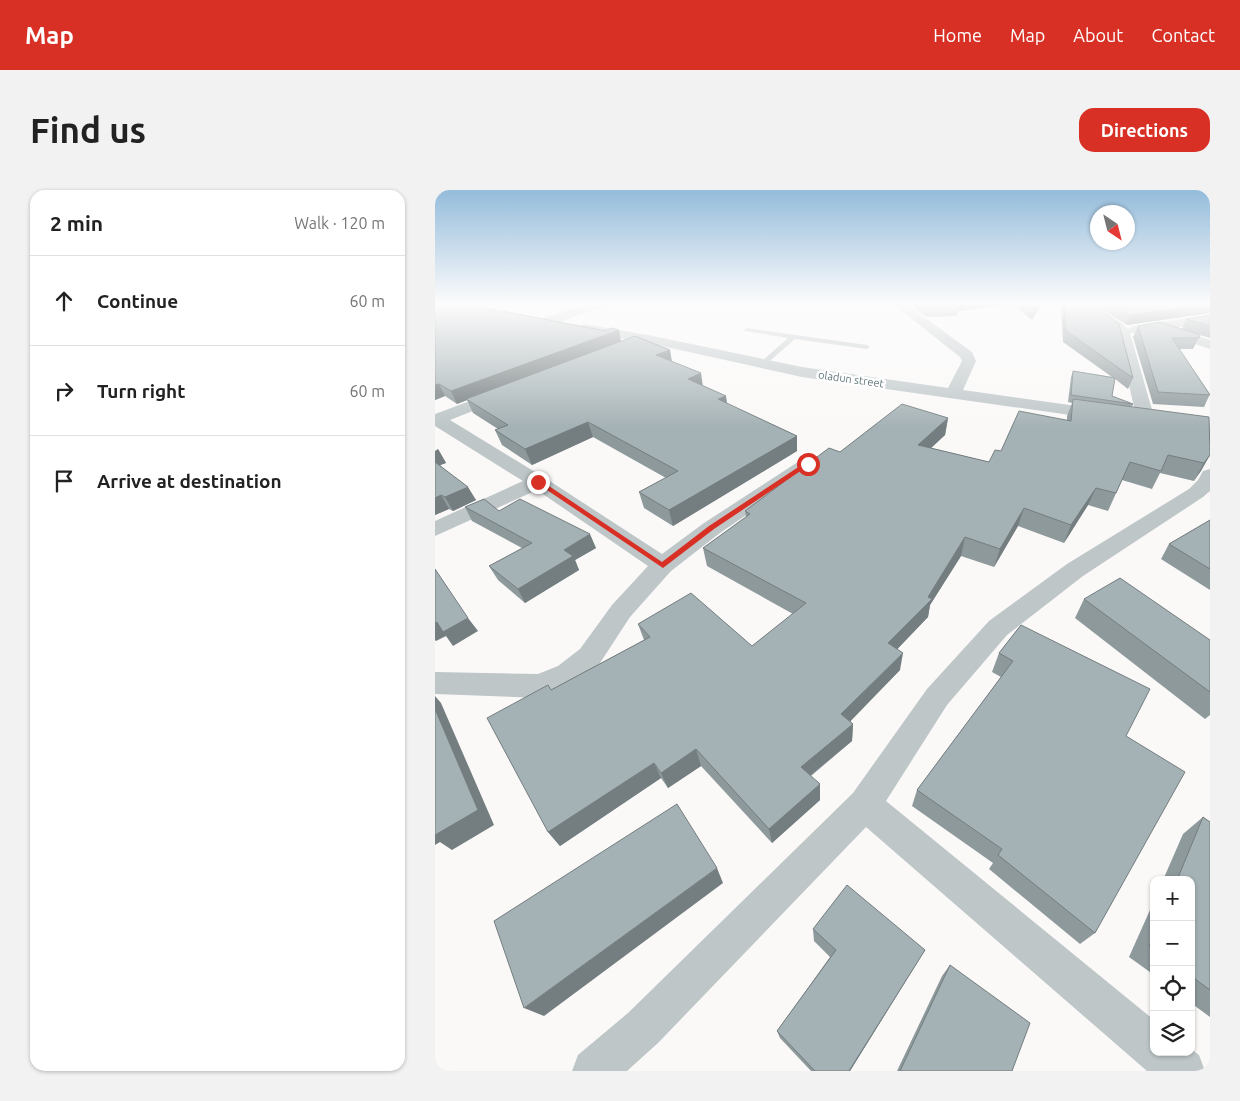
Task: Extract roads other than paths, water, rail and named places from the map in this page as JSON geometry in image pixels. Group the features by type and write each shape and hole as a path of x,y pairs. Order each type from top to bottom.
{"street":[{"path":"620,350 632,345"},
{"name":"oladun street","path":"677,345 802,372 1164,423"},
{"path":"953,393 969,361 967,355 954,345"},
{"path":"1126,345 1145,420"},
{"path":"435,419 519,388"},
{"path":"435,419 538,482 663,565"},
{"path":"435,684 541,686 568,674 590,656 621,611 663,565 712,528 808,464"},
{"path":"594,1071 643,1028 865,804 937,697 998,628 1075,570 1196,493 1207,483 1210,474"},
{"path":"435,529 538,482"},
{"path":"865,804 1150,1046"},
{"path":"1163,1056 1183,1071"}],"lane":[{"path":"765,364 785,345"},
{"path":"861,345 867,346"}]}
